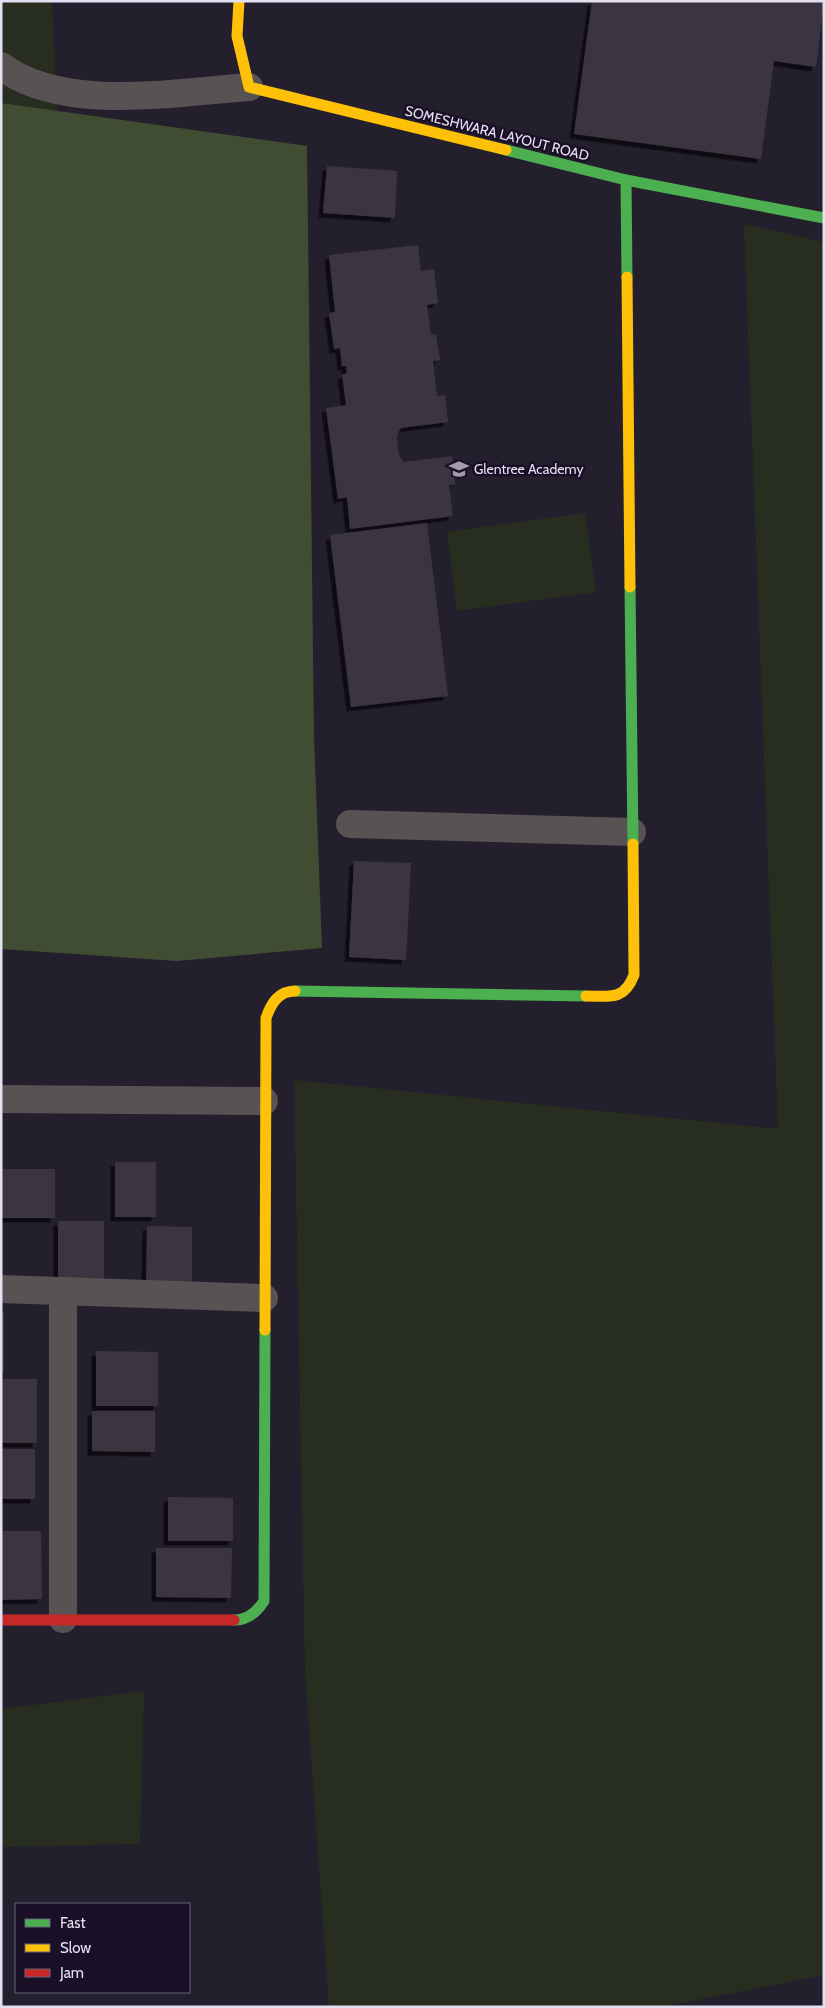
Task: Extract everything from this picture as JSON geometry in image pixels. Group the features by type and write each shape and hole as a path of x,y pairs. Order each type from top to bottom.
{"street":[{"path":"1,66 13,74 48,88 113,97 249,87 237,36 239,1"},
{"name":"SOMESHWARA LAYOUT ROAD","path":"249,87 626,180 824,218"},
{"path":"1,1620 239,1620 256,1612 264,1601 264,1101 266,1018 273,1000 288,992 615,996 629,988 634,976 626,180"},
{"path":"350,824 632,832"},
{"path":"1,1099 264,1101"},
{"path":"1,1289 264,1298"},
{"path":"62,1619 63,1292"}],"green space":[{"path":"1,1 52,1 57,111 1,103"},
{"path":"1,103 307,146 314,736 322,948 177,961 1,949"},
{"path":"744,224 824,242 824,1975 661,2007 329,2007 305,1672 294,1080 778,1129"},
{"path":"585,513 596,592 457,611 447,532"},
{"path":"144,1691 140,1844 1,1847 1,1709"}],"building":[{"path":"592,1 824,1 816,67 774,61 761,159 574,134"},
{"path":"327,166 397,171 395,218 323,213"},
{"path":"418,245 421,271 434,269 438,303 427,305 431,335 436,334 440,360 433,361 437,396 445,395 448,422 401,428 397,435 397,442 399,455 404,462 452,456 455,484 449,485 453,516 350,529 347,497 338,499 326,408 346,405 342,375 347,373 346,366 342,366 340,348 334,349 329,313 335,312 329,255"},
{"path":"427,523 448,696 351,707 330,535"},
{"path":"354,861 411,863 406,960 349,957"},
{"path":"115,1162 156,1162 156,1217 115,1217"},
{"path":"1,1169 55,1169 55,1218 1,1218"},
{"path":"58,1221 104,1221 104,1281 58,1281"},
{"path":"147,1226 192,1227 192,1285 146,1285"},
{"path":"1,1311 4,1311 4,1373 1,1373"},
{"path":"96,1351 158,1352 158,1406 96,1406"},
{"path":"1,1379 37,1379 37,1443 1,1443"},
{"path":"92,1411 155,1411 155,1452 92,1451"},
{"path":"1,1449 35,1449 35,1499 1,1499"},
{"path":"168,1497 233,1498 233,1541 168,1541"},
{"path":"1,1531 41,1531 42,1599 1,1600"},
{"path":"156,1548 232,1548 231,1598 156,1597"}],"traffic: fast":[{"path":"506,150 626,180 824,218"},
{"path":"626,180 627,277"},
{"path":"630,587 633,844"},
{"path":"295,991 586,996"},
{"path":"234,1620 244,1619 252,1615 264,1601 265,1330"}],"traffic: slow":[{"path":"239,1 237,36 249,87 506,150"},
{"path":"627,277 630,587"},
{"path":"586,996 609,996 621,993 626,989 634,975 633,844"},
{"path":"265,1330 266,1018 276,999 284,993 295,991"}],"traffic: jam":[{"path":"1,1620 234,1620"}],"place":[{"name":"Glentree Academy","path":"459,469"}]}
